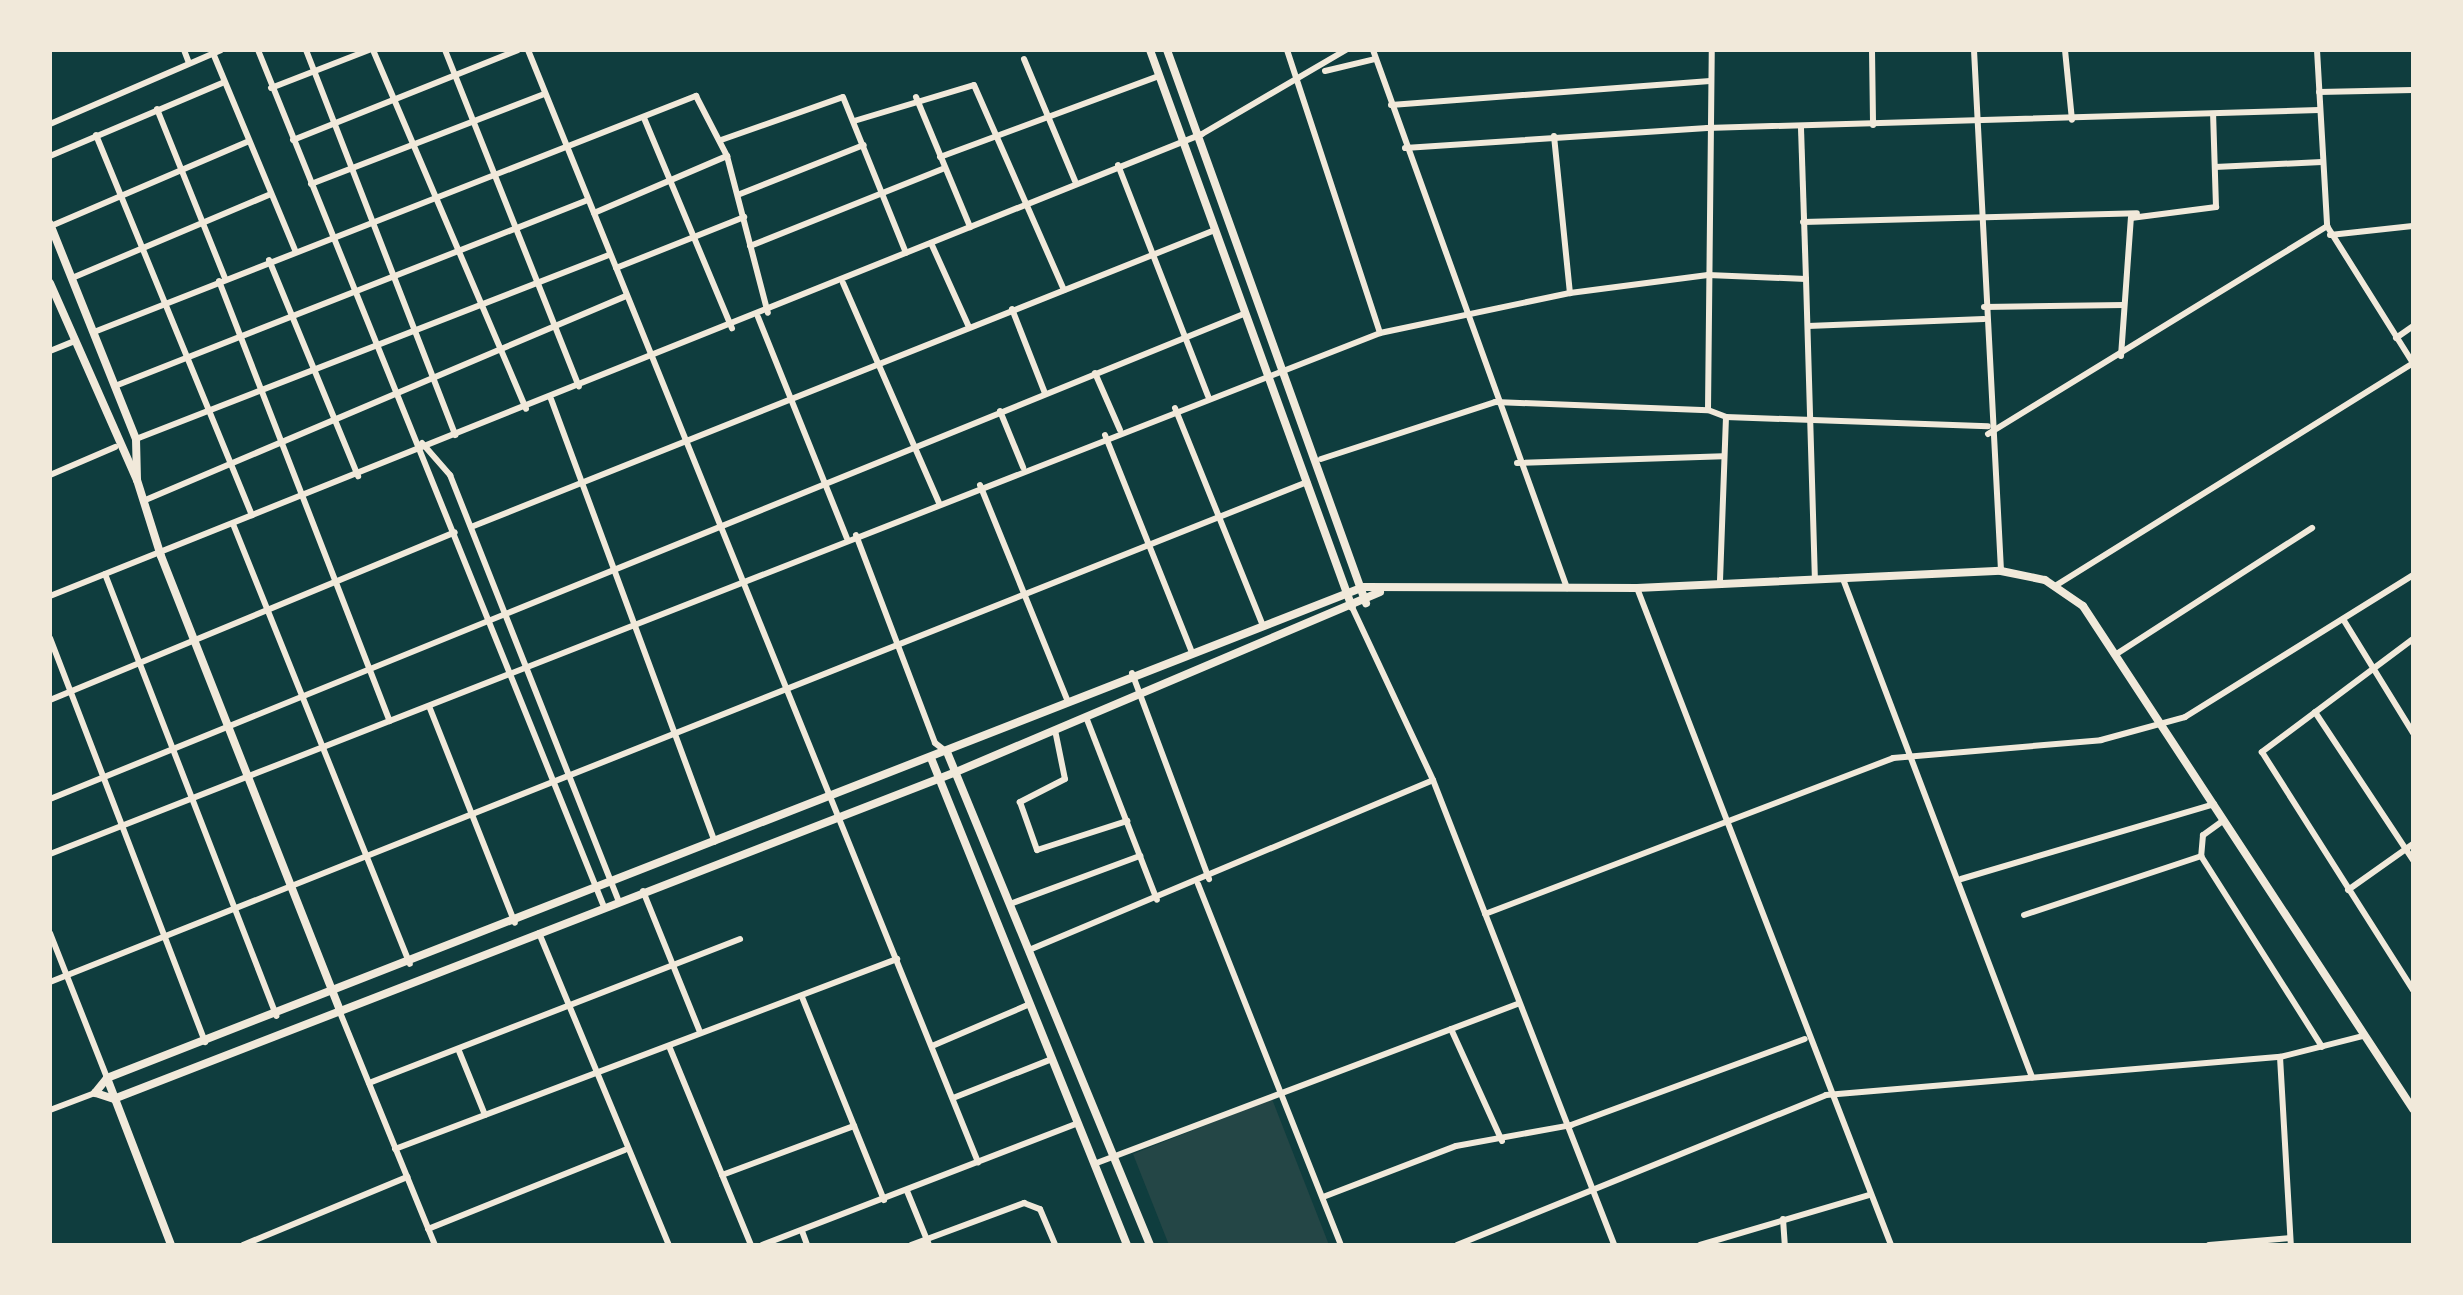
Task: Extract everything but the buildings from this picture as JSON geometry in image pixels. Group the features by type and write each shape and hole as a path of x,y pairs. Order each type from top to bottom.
{"street":[{"path":"184,50 190,63"},
{"path":"258,50 374,348 422,443 422,453 604,906"},
{"path":"306,50 455,435"},
{"path":"271,88 371,50 396,100 455,251 526,409"},
{"path":"445,50 579,386"},
{"path":"292,140 518,50"},
{"path":"528,50 782,687 839,816 978,1162"},
{"path":"1150,50 1352,607 1365,618"},
{"path":"1168,50 1321,458 1364,587 1365,618 1571,1125 1614,1245"},
{"path":"1287,50 1380,333"},
{"path":"1324,71 1346,50"},
{"path":"1708,410 1707,128 1712,50"},
{"path":"1872,50 1873,126"},
{"path":"1974,50 1988,430 2001,570"},
{"path":"2065,50 2072,120"},
{"path":"2055,586 2413,363 2328,231 2317,50"},
{"path":"50,124 217,52 224,82 295,250"},
{"path":"50,596 161,556 252,515 422,453 455,435 843,283 1028,199 1202,134 1324,71 1375,54 1517,464 1568,589"},
{"path":"1024,59 1075,181"},
{"path":"940,157 1159,76"},
{"path":"1391,106 1710,81"},
{"path":"50,156 224,82"},
{"path":"854,121 916,97 974,84 1028,199 1064,290"},
{"path":"2319,92 2413,90"},
{"path":"311,184 544,94"},
{"path":"94,332 330,236 495,178 696,96 727,156 768,313"},
{"path":"721,140 838,96 854,121 906,253"},
{"path":"916,97 970,226"},
{"path":"156,109 203,226 301,498 390,721"},
{"path":"1405,148 1707,128 2319,110"},
{"path":"1803,222 2210,210 2216,166 2213,114"},
{"path":"644,118 732,328"},
{"path":"1801,128 1816,578"},
{"path":"96,135 252,515"},
{"path":"1554,136 1570,292"},
{"path":"249,142 50,225 136,438 137,480 161,556 435,1245"},
{"path":"739,194 864,145"},
{"path":"594,212 727,156"},
{"path":"2216,166 2322,162"},
{"path":"1118,165 1208,396"},
{"path":"750,246 945,168"},
{"path":"72,278 144,252 272,194"},
{"path":"115,386 589,200"},
{"path":"2121,358 2127,228 2137,213"},
{"path":"616,268 744,218"},
{"path":"1321,458 1495,402 1708,410 1726,416 1988,430 2121,358 2328,231 2413,226"},
{"path":"471,527 791,400 880,360 1215,230"},
{"path":"932,242 968,326"},
{"path":"136,438 374,348 536,279 609,254"},
{"path":"269,260 358,476"},
{"path":"50,854 247,773 326,749 1022,467 1380,333 1463,308 1570,292 1708,276 1806,279"},
{"path":"50,283 115,447 137,480"},
{"path":"843,283 880,360 938,503"},
{"path":"143,501 396,397 626,296"},
{"path":"1984,306 2124,304"},
{"path":"1012,308 1046,393"},
{"path":"50,799 176,740 1244,314"},
{"path":"758,317 847,538"},
{"path":"1808,326 1984,318"},
{"path":"2396,338 2413,326"},
{"path":"50,351 75,341"},
{"path":"1095,373 1120,430"},
{"path":"551,399 676,727 715,843"},
{"path":"1175,408 1262,622"},
{"path":"1000,412 1022,467"},
{"path":"1720,582 1726,416"},
{"path":"1106,436 1191,650"},
{"path":"422,443 435,447 471,527 619,901"},
{"path":"50,475 115,447"},
{"path":"1517,464 1723,456"},
{"path":"50,982 676,727 1308,482"},
{"path":"980,486 1066,700"},
{"path":"233,524 262,605 371,851 410,964"},
{"path":"2118,653 2312,528"},
{"path":"50,700 262,605 454,532"},
{"path":"856,535 935,744 947,752 956,772 1150,1245"},
{"path":"50,1110 94,1093 107,1078 470,941 1262,622 1364,587 1380,592 1637,588 2001,570 2055,586 2118,653 2413,1108"},
{"path":"105,574 176,740 239,905 276,1016"},
{"path":"1484,914 1723,822 1914,757 2102,740 2164,725 2413,575"},
{"path":"1842,577 1961,879 2032,1077"},
{"path":"1637,588 1826,1096 1891,1245"},
{"path":"94,1093 114,1098 956,772 1366,603 1380,592"},
{"path":"2344,619 2413,733"},
{"path":"50,638 206,1043"},
{"path":"2413,639 2315,712 2264,759 2413,990"},
{"path":"1132,673 1209,880"},
{"path":"429,705 515,923"},
{"path":"2315,712 2409,847 2413,860"},
{"path":"1086,717 1157,900"},
{"path":"1055,730 1065,779 1020,802 1037,850 1127,821"},
{"path":"935,744 931,758 937,778 1127,1245"},
{"path":"1029,950 1209,880 1433,780"},
{"path":"1961,879 2216,804"},
{"path":"2226,818 2203,834 2201,856 2322,1047"},
{"path":"2348,890 2409,847"},
{"path":"1010,904 1140,856"},
{"path":"2024,914 2201,856"},
{"path":"1198,884 1341,1245"},
{"path":"643,892 700,1032"},
{"path":"1001,934 1019,926"},
{"path":"538,931 574,1008 625,1150 669,1245"},
{"path":"50,934 171,1245"},
{"path":"369,1083 574,1008 670,964 740,939"},
{"path":"470,941 475,956"},
{"path":"395,1149 898,959"},
{"path":"802,997 884,1200"},
{"path":"1094,1164 1520,1002"},
{"path":"932,1046 1030,1004"},
{"path":"1451,1029 1502,1141"},
{"path":"1457,1245 1598,1193 1826,1096 2280,1058 2363,1036"},
{"path":"1323,1197 1456,1146 1502,1141 1571,1125 1806,1038"},
{"path":"669,1046 750,1245"},
{"path":"458,1051 484,1115"},
{"path":"2210,1245 2291,1242 2280,1058"},
{"path":"953,1098 1052,1059"},
{"path":"762,1245 1078,1123"},
{"path":"722,1176 854,1126"},
{"path":"428,1229 625,1150"},
{"path":"243,1245 407,1177"},
{"path":"907,1192 928,1242"},
{"path":"1700,1245 1869,1195"},
{"path":"911,1245 928,1242 1024,1202 1040,1209 1055,1245"},
{"path":"1783,1219 1785,1245"},
{"path":"802,1232 807,1245"}],"shaded area":[{"path":"1272,1099 1329,1245 1169,1245 1133,1154"}]}
